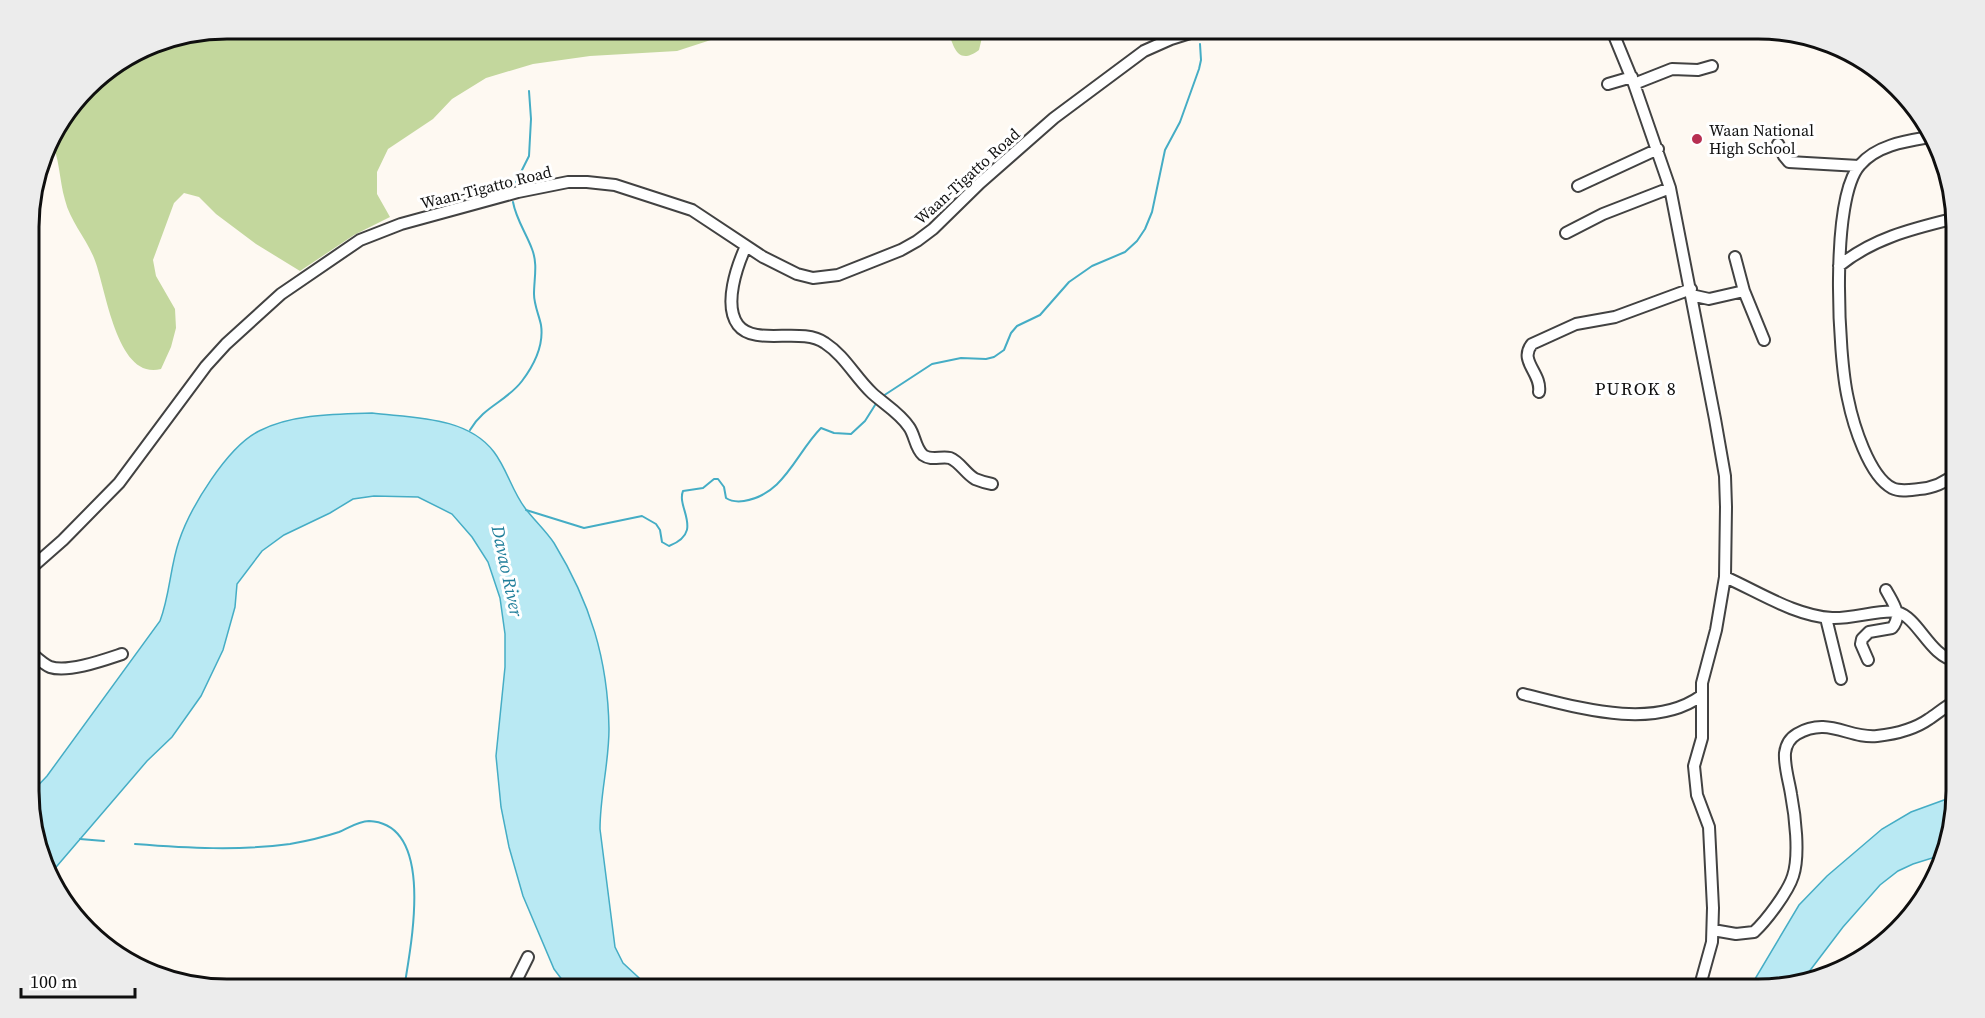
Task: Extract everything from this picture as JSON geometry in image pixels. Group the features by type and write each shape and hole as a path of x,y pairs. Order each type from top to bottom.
{"street":[{"name":"Waan-Tigatto Road","path":"39,561 74,530 125,475 206,366 226,344 281,294 360,240 401,224 518,192 568,182 587,182 615,185 692,210 746,246 797,274 813,278 838,275 901,250 933,229 980,183 1054,118 1144,51 1171,39"},
{"path":"1616,39 1633,80 1670,188 1725,476 1725,577 1716,630 1705,670 1701,696 1702,738 1694,766 1697,795 1708,827 1713,930 1701,979"},
{"path":"1608,84 1633,80 1672,69 1698,70 1712,66"},
{"path":"1924,138 1883,148 1859,165 1847,194 1839,266 1840,332 1848,399 1858,432 1874,469 1893,489 1904,491 1930,488 1946,481"},
{"path":"1778,144 1789,162 1859,165"},
{"path":"1578,186 1658,149"},
{"path":"1566,233 1603,214 1670,188"},
{"path":"1839,266 1864,248 1883,239 1946,221"},
{"path":"746,246 738,264 734,283 732,313 739,326 760,335 804,335 825,343 841,356 871,392 902,418 910,428 921,453 928,458 954,460 975,479 992,484"},
{"path":"1735,256 1743,291 1764,340"},
{"path":"1539,392 1539,381 1527,360 1532,344 1576,324 1615,317 1691,292 1709,299 1743,291"},
{"path":"1725,577 1797,610 1826,618 1898,612"},
{"path":"1886,590 1898,612 1905,616 1942,656 1946,657"},
{"path":"1868,660 1861,644 1862,639 1869,632 1886,631 1892,628 1898,612"},
{"path":"1826,618 1841,679"},
{"path":"39,659 50,667 64,668 105,660 122,654"},
{"path":"1523,694 1600,711 1643,714 1688,704 1701,696"},
{"path":"1713,930 1736,934 1754,932 1775,906 1792,879 1795,864 1795,836 1793,802 1785,753 1790,740 1805,731 1832,727 1869,736 1891,734 1912,728 1946,708"},
{"path":"517,979 528,957"}],"green space":[{"path":"215,39 714,39 677,51 590,56 533,64 486,78 452,99 433,119 388,149 377,172 377,194 390,217 354,235 300,271 256,244 216,214 199,197 184,193 174,203 153,260 156,276 175,309 176,328 171,347 161,369 146,369 133,361 123,347 115,329 94,258 67,208 55,151 64,133 78,113 103,86 133,64 178,45"},
{"path":"951,39 982,39 979,50 966,56 957,52"}],"water":[{"name":"Davao River","path":"372,413 438,421 469,431 483,440 499,459 525,508 554,543 567,565 595,632 605,679 609,742 600,829 615,947 623,963 640,979 562,979 554,969 523,896 509,847 501,807 496,756 505,667 505,634 500,598 488,562 472,537 452,514 418,497 374,496 353,499 284,535 262,551 237,584 235,607 223,650 201,696 172,737 147,761 56,868 43,828 39,784 160,621 184,527 211,480 235,450 259,431 299,418"},
{"path":"1945,800 1940,840 1933,858 1898,871 1880,885 1843,927 1809,971 1770,979 1755,979 1799,905 1827,876 1882,829 1911,812"}],"waterway":[{"path":"883,396 932,364 961,358 994,357 1004,350 1011,333 1017,326 1040,315 1069,282 1092,266 1125,252 1137,241 1152,212 1165,150 1180,122 1199,69 1200,44"},
{"path":"515,184 529,156 531,119 529,91"},
{"path":"470,430 488,409 522,381 534,362 541,340 541,325 534,298 534,255 513,202"},
{"path":"526,510 584,528 642,516 656,524 660,530 662,542 669,546 680,540 687,527 683,491 703,488 714,479 718,479 724,487 726,498 732,501 739,502 758,497 779,482 821,428 834,433 851,434 865,421 877,402"},
{"path":"135,844 193,848 252,848 309,840 339,832 365,821 390,827 404,843 412,865 413,919 406,979"},
{"path":"80,839 104,841"}],"place":[{"name":"Waan National High School","path":"1697,139"}],"district":[{"name":"PUROK 8","path":"1636,389"}]}
